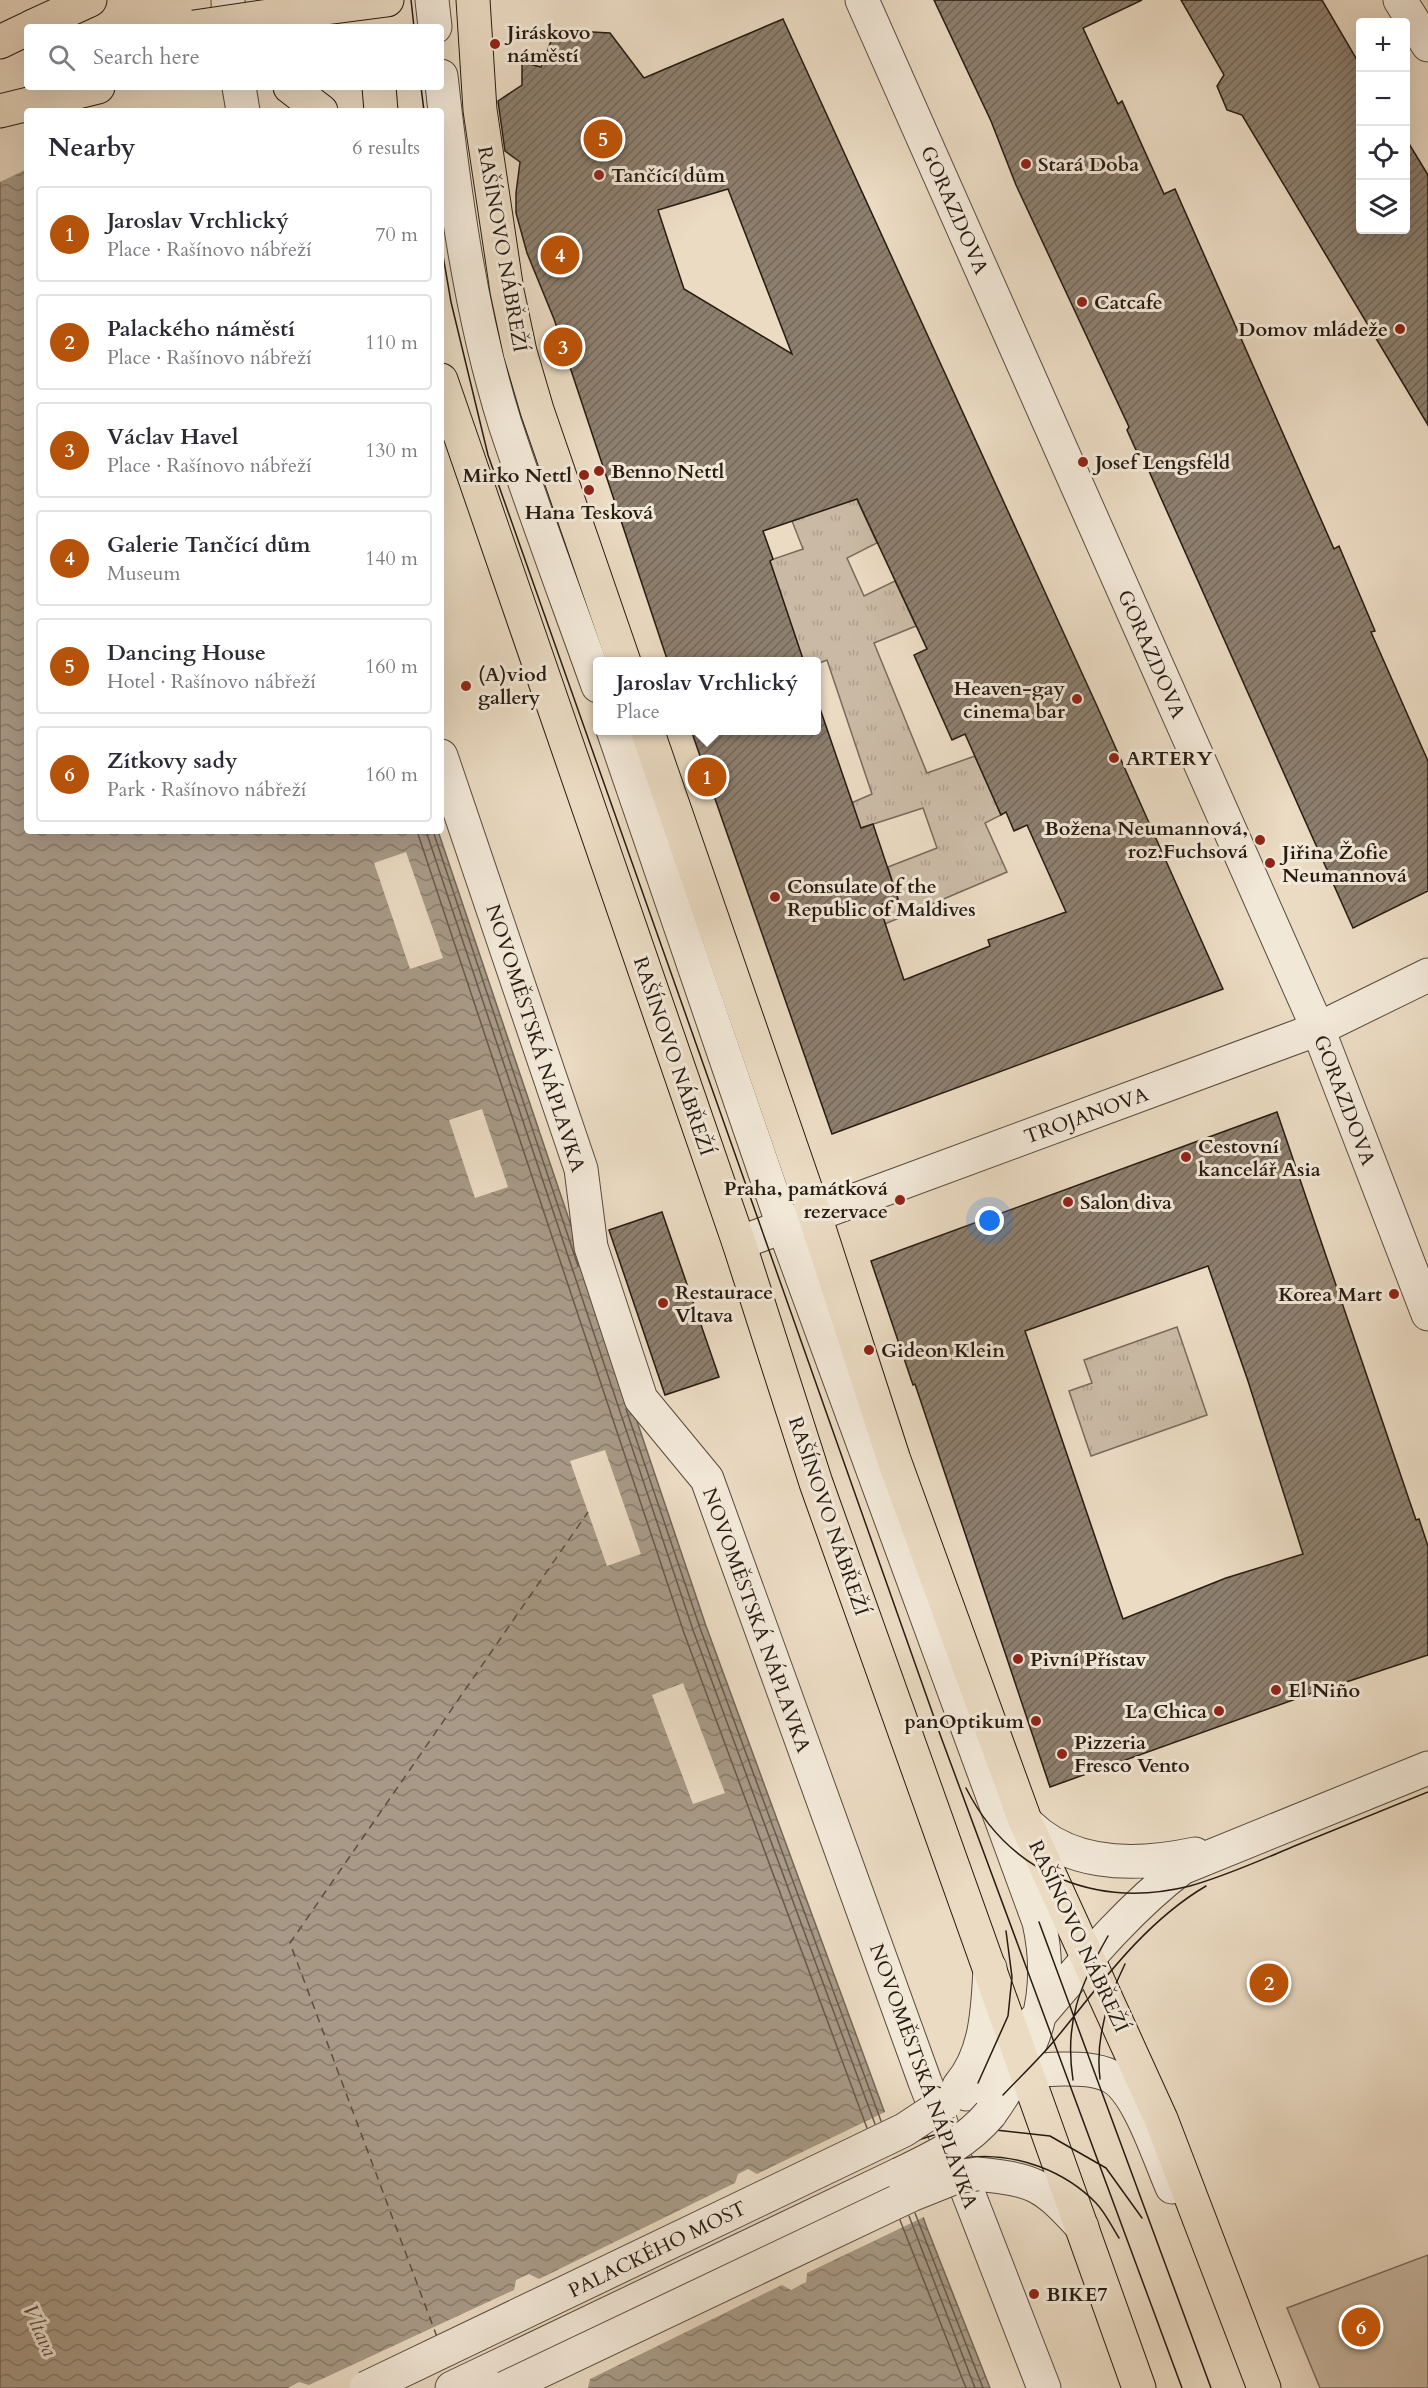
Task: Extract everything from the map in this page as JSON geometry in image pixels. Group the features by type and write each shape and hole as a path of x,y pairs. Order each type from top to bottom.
{"main road":[{"path":"38,24 90,0"},
{"name":"RAŠÍNOVO NÁBŘEŽÍ","path":"473,0 478,91 507,291 531,390 622,657"},
{"path":"214,24 310,10 375,7"},
{"path":"0,42 24,30"},
{"path":"0,103 26,90"},
{"path":"0,111 86,90"},
{"path":"379,90 381,108"},
{"name":"RAŠÍNOVO NÁBŘEŽÍ","path":"444,389 739,1243 816,1483 990,1968 1020,2061 1084,2229 1139,2388"},
{"name":"RAŠÍNOVO NÁBŘEŽÍ","path":"649,735 815,1216 894,1460 1026,1823 1161,2119 1262,2388"}],"street":[{"path":"228,0 229,24"},
{"path":"432,0 435,24"},
{"name":"GORAZDOVA","path":"862,0 1318,1029 1428,1314"},
{"path":"1400,0 1428,45"},
{"path":"240,90 242,108"},
{"path":"443,90 473,296 505,423 593,674"},
{"path":"559,573 570,505"},
{"path":"615,735 784,1228 1039,1922 1047,1961 1042,2012"},
{"name":"NOVOMĚSTSKÁ NÁPLAVKA","path":"444,765 581,1168 591,1247 641,1399 707,1479 942,2126 1044,2388"},
{"name":"TROJANOVA","path":"739,1243 1318,1029 1428,975"},
{"path":"966,1724 995,1784 1026,1823 1063,1847 1097,1860 1122,1863 1152,1862 1243,1843"},
{"path":"397,2388 890,2149 948,2112 970,2092 1020,2061 1042,2012 1152,1891 1182,1868 1428,1768"},
{"path":"452,2388 919,2165 946,2151 978,2128 970,2092 987,2020 990,1968"},
{"name":"RAŠÍNOVO NÁBŘEŽÍ","path":"1020,2061 1092,2070 1109,2075 1128,2094 1262,2388"},
{"name":"PALACKÉHO MOST","path":"366,2388 904,2130 970,2092"},
{"path":"505,2388 911,2195 956,2177 976,2174 1015,2178 1052,2193 1084,2229"}],"green space":[{"path":"855,495 877,543 847,558 864,596 895,581 916,626 874,643 927,773 975,756 1001,815 985,823 1007,872 885,924 879,905 898,899 888,867 937,848 923,808 858,829 849,804 872,794 827,660 821,662 821,657 797,657 756,565 803,549 792,521"},
{"path":"1177,1327 1207,1415 1091,1456 1069,1391 1092,1383 1084,1360"},
{"path":"1428,2255 1428,2388 1320,2388 1287,2308"}],"water":[{"name":"Vltava","path":"0,0 24,24 24,90 27,90 27,108 24,108 24,834 439,834 706,1626 927,2228 990,2388 0,2388"}],"pier":[{"path":"0,0 201,0 204,24 24,24 24,90 210,90 213,108 24,108 24,170 0,182"},
{"path":"406,852 443,958 410,969 374,863"},
{"path":"482,1109 508,1187 475,1198 449,1120"},
{"path":"605,1450 641,1554 607,1566 570,1461"},
{"path":"683,1683 725,1793 693,1804 652,1695"},
{"path":"887,2111 926,2216 807,2273 806,2282 791,2290 782,2285 590,2379 588,2388 288,2388 299,2382 309,2385 514,2290 516,2280 529,2274 539,2279 735,2183 738,2174 748,2169 757,2174"}],"building":[{"path":"934,0 1142,0 1083,28 1118,104 1122,101 1164,194 1175,189 1334,549 1339,546 1375,631 1371,632 1428,761 1428,891 1353,928 1140,451 1136,450 1127,430 1129,427 1016,185 991,121"},
{"path":"1181,0 1322,0 1356,58 1356,234 1410,234 1410,145 1428,175 1428,425 1242,115 1227,110 1217,86 1224,75"},
{"path":"783,19 1097,706 1223,989 832,1134 693,735 821,735 821,712 861,828 873,824 898,899 879,905 904,980 990,946 988,940 1066,912 1027,825 1014,831 1006,812 1001,815 965,734 952,740 914,655 927,649 857,499 763,531 773,559 770,561 802,657 666,657 554,319 527,253 516,213 520,162 505,151 498,101 522,85 522,62 541,67 551,41 575,31 610,33 644,78","holes":["728,189 792,354 684,289 658,210"]},
{"path":"1277,1112 1416,1520 1419,1519 1428,1546 1428,1655 1307,1695 1050,1787 915,1384 913,1385 871,1261","holes":["1208,1266 1248,1381 1303,1554 1226,1578 1123,1619 1025,1331"]},
{"name":"Restaurace Vltava","path":"662,1212 719,1377 665,1395 609,1230"}],"ferry route":[{"path":"437,2337 290,1943 588,1512"}],"tram line":[{"path":"411,0 414,24"},
{"path":"421,90 424,108"},
{"path":"444,261 451,302 488,455 941,1737 1182,2388"},
{"path":"966,1788 984,1818 1006,1843 1032,1863 1060,1878 1090,1888 1122,1893 1155,1892 1203,1882 1428,1792"},
{"path":"1003,2095 1048,2048 1142,1937 1183,1901 1206,1886"},
{"path":"1039,1922 1211,2388"},
{"path":"978,2083 1008,2016 1012,1977 1006,1931"},
{"path":"1073,2080 1071,2040 1077,2005 1089,1971 1108,1936"},
{"path":"1100,2079 1099,2049 1104,2020 1125,1964"},
{"path":"890,2149 934,2135 978,2128 1050,2136 1106,2168 1142,2218"},
{"path":"900,2174 972,2157 1023,2161 1055,2173 1084,2192 1096,2203 1119,2238"}],"place":[{"name":"Jiráskovo náměstí","path":"495,44"},
{"name":"Dancing House","path":"603,139"},
{"name":"Stará Doba","path":"1026,164"},
{"name":"Tančící dům","path":"599,175"},
{"name":"Galerie Tančící dům","path":"560,255"},
{"name":"Catcafe","path":"1082,302"},
{"name":"Domov mládeže","path":"1400,329"},
{"name":"Václav Havel","path":"563,347"},
{"name":"Josef Lengsfeld","path":"1083,462"},
{"name":"Benno Nettl","path":"599,471"},
{"name":"Mirko Nettl","path":"584,475"},
{"name":"Hana Tesková","path":"589,490"},
{"name":"(A)viod gallery","path":"466,686"},
{"name":"Heaven-gay cinema bar","path":"1077,699"},
{"name":"ARTERY","path":"1114,758"},
{"name":"Jaroslav Vrchlický","path":"707,777"},
{"name":"Božena Neumannová, roz.Fuchsová","path":"1260,840"},
{"name":"Jiřina Žofie Neumannová","path":"1270,863"},
{"name":"Consulate of the Republic of Maldives","path":"775,897"},
{"name":"Cestovní kancelář Asia","path":"1186,1157"},
{"name":"Praha, památková rezervace","path":"900,1200"},
{"name":"Salon diva","path":"1068,1202"},
{"name":"Korea Mart","path":"1394,1294"},
{"name":"Restaurace Vltava","path":"663,1303"},
{"name":"Gideon Klein","path":"869,1350"},
{"name":"Pivní Přístav","path":"1018,1659"},
{"name":"El Niño","path":"1276,1690"},
{"name":"La Chica","path":"1219,1711"},
{"name":"panOptikum","path":"1036,1721"},
{"name":"Pizzeria Fresco Vento","path":"1062,1754"},
{"name":"Palackého náměstí","path":"1269,1983"},
{"name":"BIKE7","path":"1034,2294"},
{"name":"Zítkovy sady","path":"1361,2327"}]}
